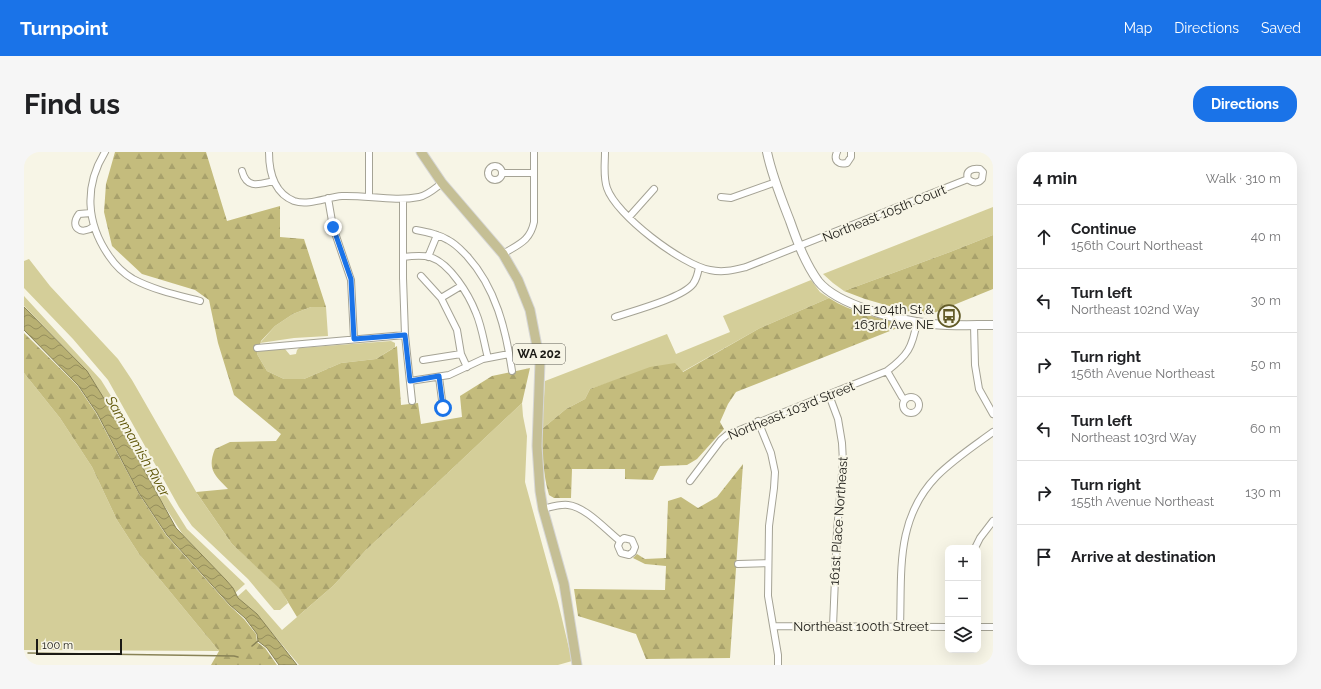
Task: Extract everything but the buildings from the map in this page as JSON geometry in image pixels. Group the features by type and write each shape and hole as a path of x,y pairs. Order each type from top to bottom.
{"main road":[{"name":"WA 202","path":"421,152 442,183 503,254 525,294 530,310 540,362 537,462 540,491 543,509 564,584 577,665"}],"street":[{"path":"105,152 100,160 93,179 91,213 93,227 103,247 114,263 132,278 156,289 200,301"},
{"path":"269,152 274,180 280,192 294,201 304,202 343,196 403,199 413,198 428,194 442,183"},
{"path":"369,152 369,197"},
{"path":"503,254 525,241 530,235 534,222 534,152"},
{"name":"Northeast 105th Court","path":"605,152 605,181 607,190 614,201 640,229 657,242 699,267 724,272 746,267 799,247 968,179"},
{"path":"767,152 799,247 819,282 830,291 842,299 860,307 917,322 993,325"},
{"path":"837,152 837,162 840,164 847,163 851,158 850,152"},
{"path":"242,171 244,178 251,184 260,184 274,180"},
{"path":"502,173 534,173"},
{"path":"721,197 731,198 776,182"},
{"path":"629,217 654,190"},
{"path":"328,198 333,227 351,279 354,339"},
{"path":"403,199 405,335 412,401"},
{"path":"91,213 79,214 75,219 75,225 82,232 93,227"},
{"path":"416,230 448,239 456,245 476,266 497,305 512,372"},
{"path":"428,257 437,235"},
{"path":"403,257 428,257 435,259 444,265 468,295 477,314 488,358"},
{"path":"616,317 676,296 687,290 694,283 699,267"},
{"path":"421,276 441,298 456,330 461,354 467,367"},
{"path":"441,298 461,286"},
{"name":"Northeast 103rd Street","path":"690,481 721,440 727,435 758,421 829,395 887,371 904,357 910,346 917,322"},
{"path":"974,325 977,380 979,389 993,414"},
{"path":"257,348 405,335"},
{"path":"423,360 461,354"},
{"path":"410,381 449,375 488,358 509,354"},
{"path":"887,371 905,400"},
{"path":"439,376 443,408"},
{"name":"161st Place Northeast","path":"829,395 838,419 842,443 843,462 837,531 832,626"},
{"path":"758,421 771,453 775,472 769,526 768,596 774,626 778,665"},
{"path":"900,626 901,559 904,539 910,519 926,489 937,476 993,432"},
{"path":"543,509 557,505 568,505 579,508 620,541"},
{"path":"976,545 993,521"},
{"path":"738,564 768,563"},
{"name":"Northeast 100th Street","path":"774,626 945,627"},
{"path":"981,627 993,627"}],"shaded area":[{"path":"993,207 993,235 950,252 844,291 823,274"},
{"path":"29,259 50,286 118,359 132,380 198,495 232,544 281,589 288,603 280,610 274,610 248,579 192,526 179,507 108,380 73,339 24,288 24,261"},
{"path":"811,280 820,292 829,298 760,328 682,372 614,381 590,389 585,399 566,409 542,429 545,381 667,334 676,354 730,332 723,316"},
{"path":"24,296 101,380 116,404 167,497 187,529 245,584 235,593 231,586 183,535 160,499 115,417 87,371 24,306"},
{"path":"311,307 326,307 328,336 294,338 260,343 275,326 293,314"},
{"path":"391,341 395,343 395,347 376,359 341,363 304,379 284,379 267,371 257,354 258,350 285,349 290,355 296,354 299,348"},
{"path":"24,373 60,418 92,467 117,520 139,554 219,651 24,650"},
{"path":"522,403 527,436 525,482 558,602 572,661 558,665 299,665 258,616 237,597 246,589 282,630 333,586 366,550"}],"green space":[{"path":"115,152 206,152 227,221 280,206 280,237 304,239 326,307 311,307 293,314 275,326 261,341 257,354 267,371 284,379 304,379 341,363 376,359 397,346 401,405 418,403 421,424 462,417 460,396 492,376 530,368 522,403 366,550 333,586 297,617 280,589 232,544 196,492 228,489 213,471 212,462 215,449 230,442 276,441 281,434 234,395 218,343 209,300 195,290 142,274 112,246 104,212 106,184"},
{"path":"993,235 993,289 929,315 910,312 865,299 844,291 950,252"},
{"path":"829,298 847,308 905,325 736,392 728,404 720,422 724,429 697,459 687,465 660,466 653,480 625,479 625,469 572,469 571,498 554,498 549,495 543,463 542,429 566,409 585,399 590,389 650,367 675,363 683,372 760,328"},
{"path":"24,333 77,385 96,413 139,494 166,535 229,605 244,619 256,634 257,642 265,648 277,665 211,665 219,651 139,554 117,520 92,467 60,418 24,373"},
{"path":"743,464 730,658 646,659 636,634 578,616 574,589 665,590 666,566 645,564 633,558 637,554 645,559 666,558 668,501 681,497 698,508 717,497"}],"water":[{"path":"24,307 87,371 111,410 176,528 226,580 233,588 238,598 257,614 297,665 279,665 267,648 258,641 257,634 245,618 230,605 167,535 139,493 97,413 78,385 24,330"}],"waterway":[{"path":"252,646 258,641"},
{"path":"28,653 238,657"}],"place":[{"name":"NE 104th St & 163rd Ave NE","path":"949,316"}],"route":[{"path":"333,227 351,279 354,339 405,335 410,381 439,376 443,408"}],"water label":[{"name":"Sammamish River","path":"138,446"}]}
